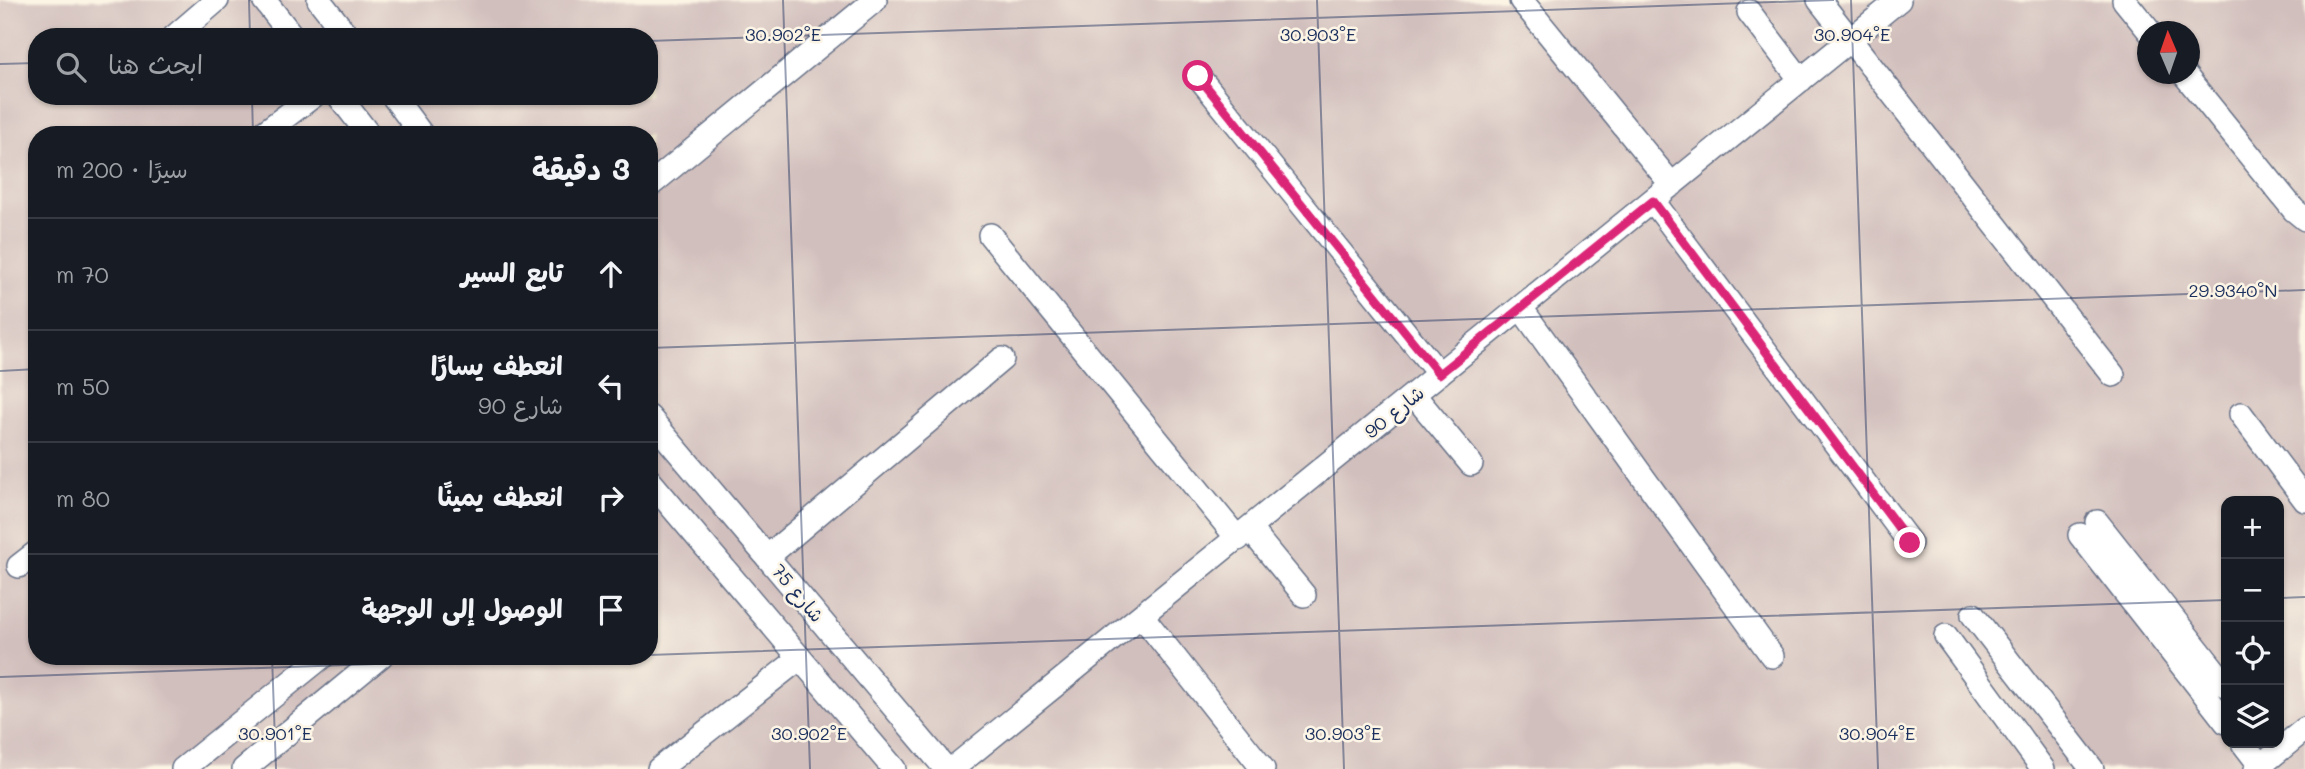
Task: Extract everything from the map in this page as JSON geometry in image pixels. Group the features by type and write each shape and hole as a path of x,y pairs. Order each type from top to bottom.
{"lane":[{"path":"184,28 217,0"},
{"path":"264,0 286,28"},
{"path":"320,0 341,28"},
{"path":"658,179 875,0"},
{"path":"1521,0 1672,185"},
{"path":"1819,0 2113,375"},
{"name":"شارع 90","path":"952,769 1899,0"},
{"path":"2124,0 2141,21"},
{"path":"1751,11 1801,80"},
{"path":"1198,76 1439,374"},
{"path":"2192,84 2294,210 2305,219"},
{"path":"273,126 301,105"},
{"path":"346,105 362,126"},
{"path":"400,105 415,126"},
{"path":"1653,201 1910,543"},
{"path":"990,235 1244,534 1304,595"},
{"path":"1521,308 1772,656"},
{"path":"767,557 1002,359"},
{"path":"1414,395 1471,464"},
{"path":"2241,414 2305,499"},
{"name":"شارع 75","path":"658,428 946,769"},
{"path":"658,491 894,769"},
{"path":"2221,679 2088,528 2221,715"},
{"path":"19,566 28,559"},
{"path":"1973,615 2092,769"},
{"path":"1142,616 1264,769"},
{"path":"1946,636 2043,769"},
{"path":"659,769 800,658"},
{"path":"183,769 312,665"},
{"path":"244,769 370,665"},
{"path":"2284,742 2305,729"},
{"path":"2246,748 2260,768 2274,748"}],"shaded area":[{"path":"0,0 2305,0 2305,769 0,769"}],"route":[{"path":"1198,76 1439,374 1653,201 1910,543"}]}
